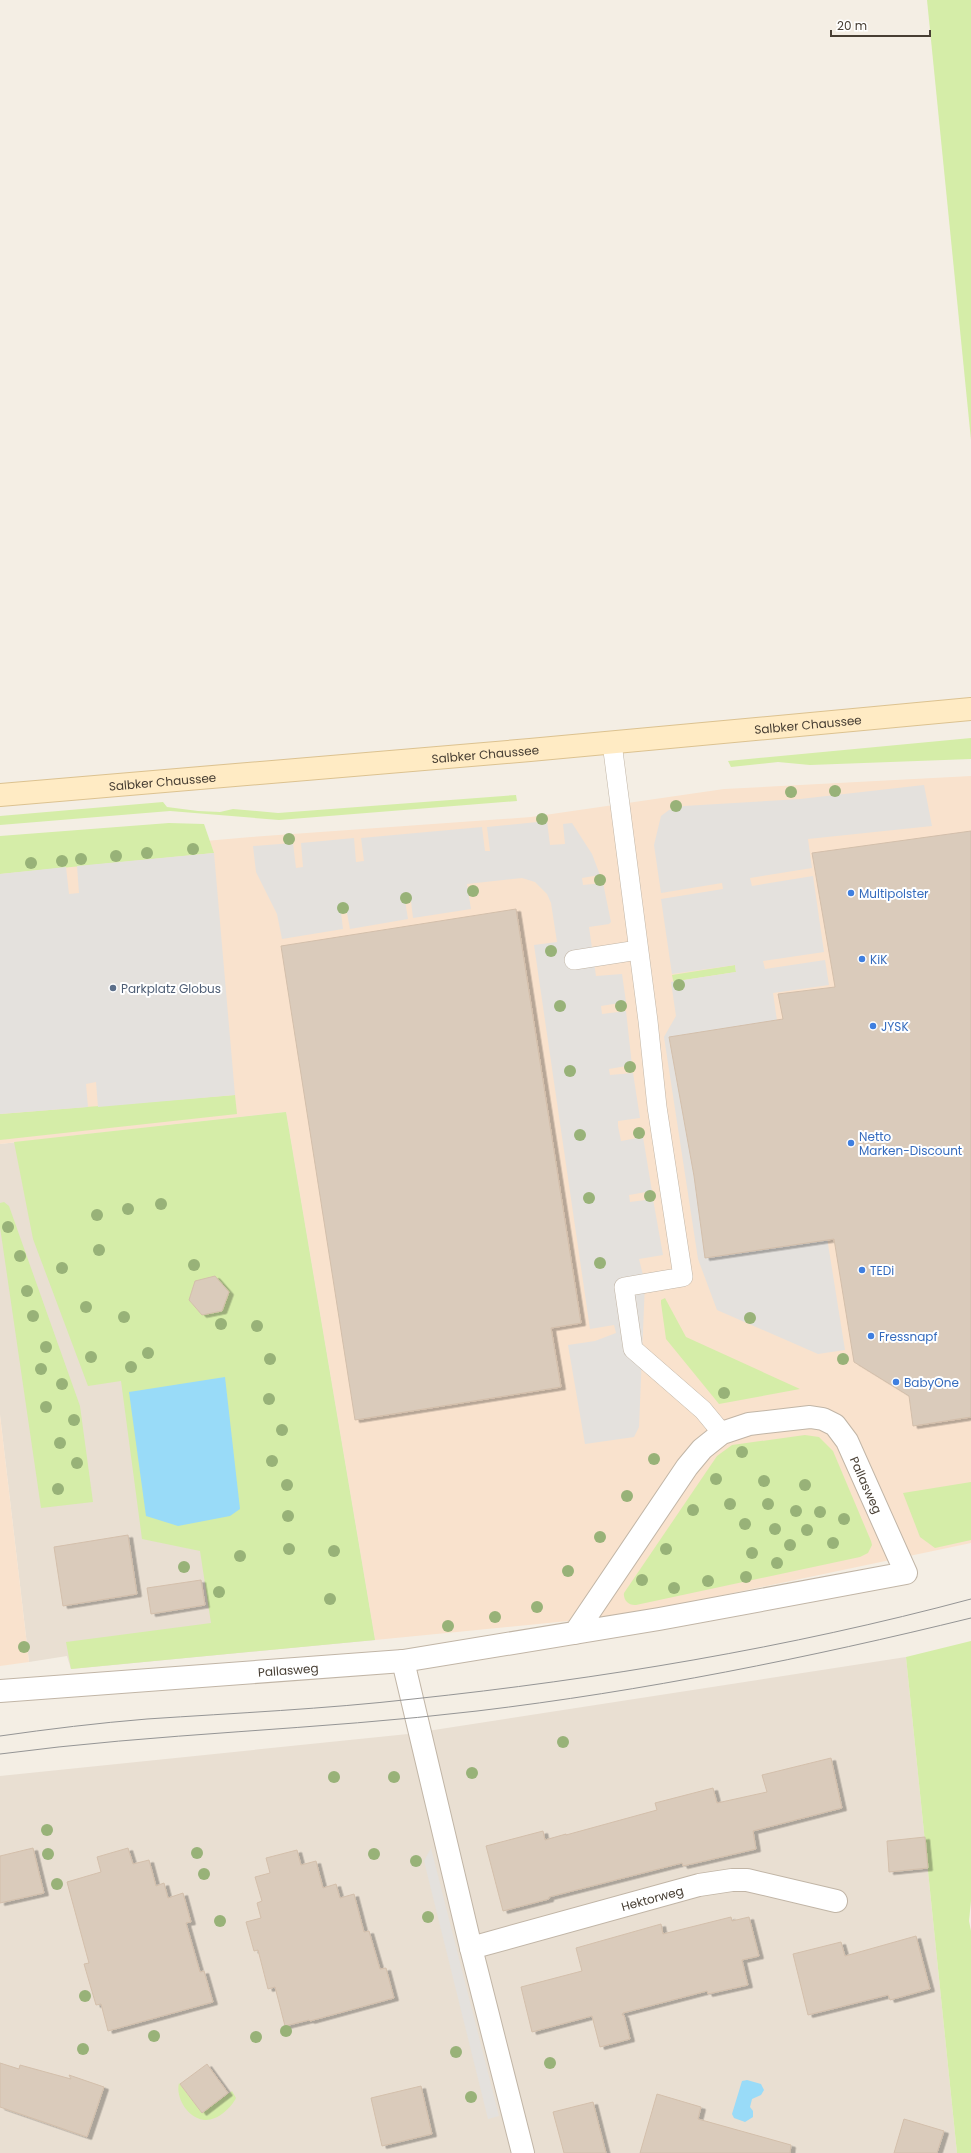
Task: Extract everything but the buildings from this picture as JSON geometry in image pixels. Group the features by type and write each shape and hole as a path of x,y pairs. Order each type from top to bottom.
{"main road":[{"name":"Salbker Chaussee","path":"0,795 612,743 971,709"}],"street":[{"name":"Pallasweg","path":"0,1691 403,1661 575,1633 667,1618 906,1573 846,1441 835,1425 823,1419 803,1417 749,1424 722,1433 702,1449 687,1467 575,1633"},
{"path":"403,1661 471,1948 523,2153"},
{"name":"Hektorweg","path":"471,1948 699,1886 732,1880 754,1882 836,1901"}],"lane":[{"path":"612,743 659,1121 683,1277 624,1287 632,1349 703,1410 722,1433"},
{"path":"574,960 638,950"}],"shaded area":[{"path":"971,776 971,1543 629,1615 375,1640 286,1112 0,1144 0,859 251,837 531,817 724,789"},
{"path":"924,785 932,826 808,839 812,868 750,878 752,886 813,876 824,952 763,961 765,969 825,960 829,985 773,993 783,1062 816,1169 845,1350 818,1354 717,1310 698,1259 664,1037 676,1016 671,982 736,972 735,965 672,974 661,899 723,889 722,883 661,893 654,845 661,816 669,810 684,806 800,799"},
{"path":"547,821 550,845 565,844 563,824 572,823 592,854 600,875 582,878 583,885 603,883 611,922 609,924 589,927 596,976 622,974 626,1002 601,1006 602,1014 626,1011 632,1065 609,1069 610,1075 633,1073 640,1118 618,1121 618,1126 621,1141 643,1137 652,1191 629,1195 630,1202 653,1199 663,1255 639,1259 645,1283 639,1427 634,1437 585,1444 568,1345 595,1341 616,1333 614,1325 590,1329 534,945 557,942 551,903 547,894 535,882 522,878 467,884 471,909 413,918 410,893 404,894 408,919 350,929 345,903 340,904 343,929 282,939 277,914 256,872 253,846 293,843 296,868 303,867 301,843 354,838 356,862 364,861 361,838 482,827 485,851 490,851 487,827"},
{"name":"Parkplatz Globus","path":"214,853 235,1095 98,1107 96,1082 86,1084 88,1107 0,1114 0,874 66,867 69,894 79,893 77,866"},
{"path":"286,1112 375,1640 71,1669 67,1656 29,1662 0,1415 0,1144"},
{"path":"0,1415 29,1662 0,1666"},
{"path":"906,1657 957,2153 0,2153 0,1776 408,1734"},
{"path":"431,1848 499,2116 488,2119 424,1861"}],"green space":[{"path":"927,0 971,0 971,440"},
{"path":"971,738 971,759 810,765 778,762 731,767 728,761"},
{"path":"516,795 517,801 279,820 170,811 0,825 0,816 163,802 167,807 198,811 220,812 233,809 278,813"},
{"path":"169,823 204,824 214,853 0,874 0,836"},
{"path":"735,965 736,972 684,980 687,1003 676,995 672,975"},
{"path":"235,1095 237,1114 0,1140 0,1114"},
{"path":"286,1112 375,1640 71,1669 66,1642 211,1623 200,1551 142,1539 121,1381 88,1386 33,1239 14,1142"},
{"path":"4,1202 9,1206 80,1406 93,1502 41,1508 0,1227 0,1203"},
{"path":"665,1298 686,1337 800,1389 719,1404 666,1339 661,1303 661,1300"},
{"path":"805,1435 819,1437 833,1451 871,1541 872,1545 868,1553 860,1557 636,1605 631,1605 627,1602 624,1598 624,1593 717,1456 732,1445"},
{"path":"971,1482 971,1540 935,1548 920,1537 903,1493"},
{"path":"971,1641 971,1901 969,1921 971,1931 971,2153 957,2153 906,1657"},
{"path":"179,2083 202,2113 232,2091 236,2098 231,2106 219,2116 206,2120 200,2119 189,2112 181,2101 178,2089"}],"water":[{"path":"225,1377 240,1509 230,1516 178,1526 146,1516 129,1392"},
{"path":"747,2080 761,2084 764,2090 761,2095 752,2099 750,2107 753,2111 753,2117 745,2122 734,2118 732,2114 742,2081"}],"tram line":[{"path":"0,1736 74,1726 147,1719 380,1702 554,1682 694,1660 764,1647 902,1617 971,1599"},
{"path":"0,1754 119,1741 358,1723 539,1703 602,1694 787,1660 971,1618"}],"place":[{"name":"Multipolster","path":"851,893"},
{"name":"KiK","path":"862,959"},
{"name":"Parkplatz Globus","path":"113,988"},
{"name":"JYSK","path":"873,1026"},
{"name":"Netto Marken-Discount","path":"851,1143"},
{"name":"TEDi","path":"862,1270"},
{"name":"Fressnapf","path":"871,1336"},
{"name":"BabyOne","path":"896,1382"}]}
